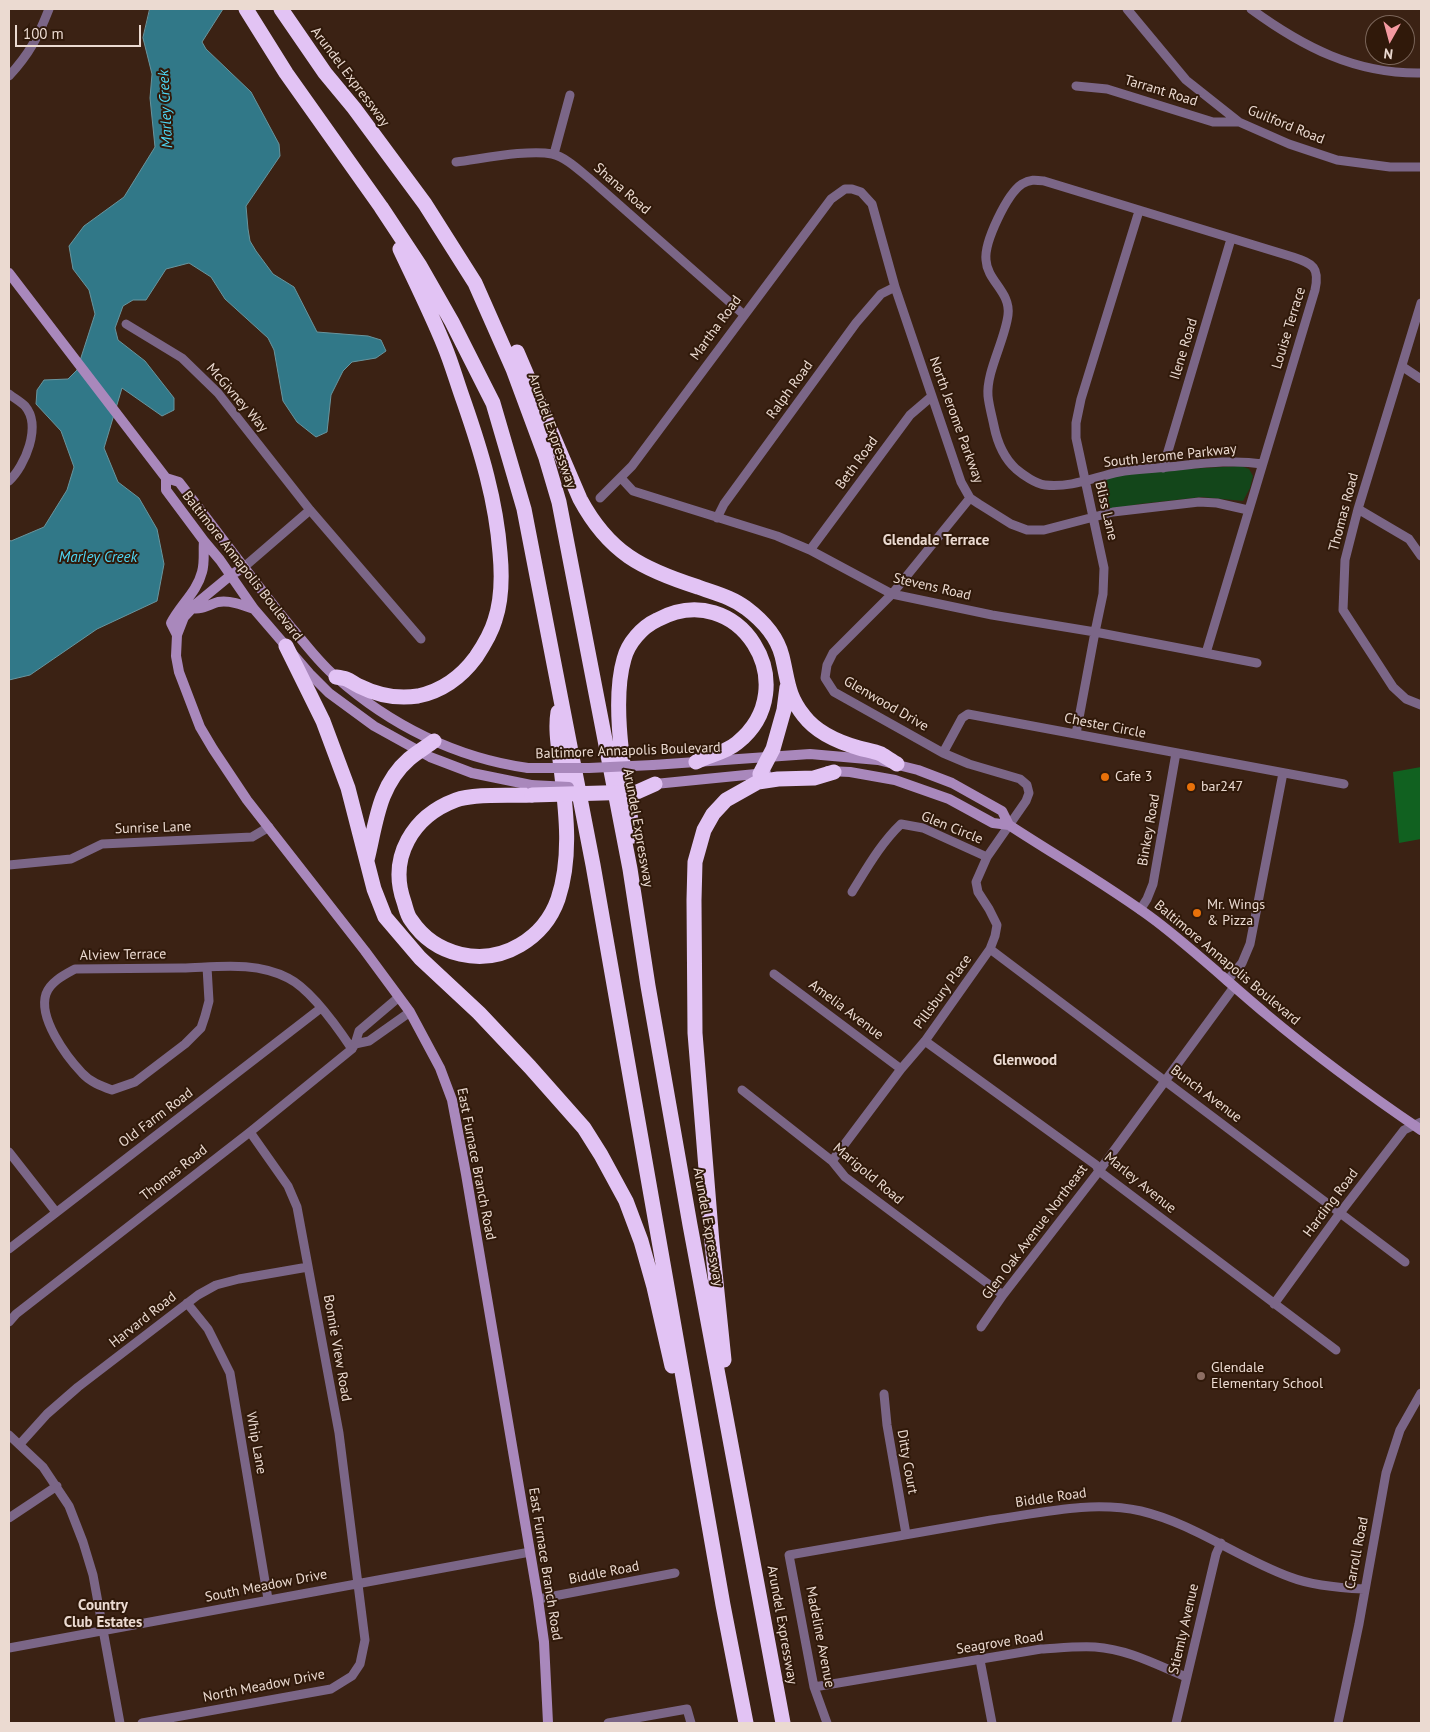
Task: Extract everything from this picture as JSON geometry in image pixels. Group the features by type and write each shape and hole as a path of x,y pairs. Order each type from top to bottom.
{"highway":[{"path":"246,9 286,73 425,274 452,322 493,403 524,509 599,894 746,1723"},
{"name":"Arundel Expressway","path":"281,9 325,73 354,108 424,204 475,283 513,369 546,458 559,502 630,869 719,1384 783,1723"},
{"path":"336,677 349,678 358,685 375,693 406,697 432,692 454,680 470,665 487,641 496,618 500,593 501,566 498,531 489,482 475,434 444,346 380,207"},
{"path":"487,310 502,318 580,499 589,516 602,533 619,550 647,568 732,598 753,613 770,631 782,654 787,687 782,719 769,757 760,774"},
{"path":"630,869 635,853 619,709 620,676 624,658 635,638 649,623 666,614 696,609 712,612 732,620 750,637 762,658 766,673 766,688 761,711 751,730 735,745 696,762"},
{"path":"286,646 323,721 348,788 374,889 385,917 420,958 479,1013 530,1066 584,1128 626,1201 641,1241 654,1287 673,1370 694,1436"},
{"path":"787,687 804,716 825,734 844,743 879,754 897,764"},
{"path":"560,690 557,719 567,834 564,877 552,914 529,940 508,952 491,957 471,957 453,952 436,944 420,931 409,918 400,891 399,866 405,844 417,826 438,809 458,799 531,790 637,792 654,784"},
{"path":"367,862 378,810 396,774 409,759 434,741"},
{"path":"719,1384 725,1364 712,1243 694,1033 695,862 704,830 713,814 731,796 758,782 778,779 814,778 834,772"}],"main road":[{"name":"Baltimore Annapolis Boulevard","path":"9,274 166,478 179,482 314,654 336,677 385,715 434,741 482,759 528,768 653,766 810,754 863,758 897,764 932,775 973,794 1002,811 1009,825"},
{"name":"Baltimore Annapolis Boulevard","path":"166,478 166,490 231,575 254,609 317,680 352,712 420,752 472,773 531,790"},
{"path":"177,635 171,623 199,582 203,570 204,541"},
{"name":"East Furnace Branch Road","path":"244,567 231,575 191,608 184,617 177,635 176,656 179,672 200,727 212,749 242,793 410,1012 437,1062 452,1100 538,1599 544,1642 548,1723"},
{"path":"191,608 201,610 220,602 231,602 254,609"},
{"name":"Baltimore Annapolis Boulevard","path":"654,784 794,771 877,776 904,783 949,800 992,823 1009,825 1140,910 1182,941 1312,1051 1419,1126"}],"street":[{"path":"9,76 36,40 49,9"},
{"name":"Guilford Road","path":"1127,9 1186,80 1239,122 1289,144 1337,160 1390,167 1421,167"},
{"path":"1251,9 1300,42 1335,58 1364,68 1402,73 1421,73"},
{"name":"Tarrant Road","path":"1076,86 1107,90 1213,122 1239,122"},
{"path":"554,154 570,94"},
{"name":"Shana Road","path":"456,162 534,152 554,154 568,162 590,180 744,314"},
{"name":"Louise Terrace","path":"1032,179 1044,181 1308,262 1316,270 1318,279 1206,653"},
{"name":"South Jerome Parkway","path":"1032,179 1015,190 1009,198 996,223 986,260 989,272 1000,287 1007,302 1008,315 988,396 996,438 1008,460 1016,469 1043,485 1085,482 1123,472 1163,468 1246,461 1262,464"},
{"name":"Martha Road","path":"600,498 621,478 831,198 844,189 862,192"},
{"name":"North Jerome Parkway","path":"862,192 872,204 895,287 960,482 970,498 1011,524 1026,530 1044,530 1113,512 1199,502 1217,503 1248,510"},
{"name":"Bliss Lane","path":"1076,734 1103,594 1104,568 1076,438 1076,423 1081,399 1139,211"},
{"name":"Ilene Road","path":"1163,468 1231,239"},
{"name":"Ralph Road","path":"717,518 724,504 856,323 881,294 895,287"},
{"name":"Thomas Road","path":"1421,303 1403,367 1358,509 1345,560 1343,610 1387,679 1406,699 1421,705"},
{"name":"McGivney Way","path":"126,324 182,358 218,393 310,510 422,639"},
{"path":"1403,367 1421,379"},
{"path":"9,394 24,406 31,418 32,436 18,472 9,481"},
{"name":"Beth Road","path":"810,550 910,415 932,397"},
{"name":"Stevens Road","path":"621,478 633,491 777,536 810,550 892,594 992,615 1095,632 1257,663"},
{"name":"Glenwood Drive","path":"970,498 892,594 832,652 825,678 834,692 943,753 969,764 1020,779 1027,785 1029,793 1026,801 1009,825"},
{"path":"1358,509 1409,539 1421,556"},
{"path":"244,567 310,510"},
{"name":"Chester Circle","path":"943,753 962,718 968,714 1344,784"},
{"name":"Binkey Road","path":"1140,910 1148,899 1153,884 1176,753"},
{"path":"1231,984 1250,944 1283,773"},
{"name":"Glen Circle","path":"852,892 878,850 891,833 901,824 924,828 987,857"},
{"name":"Pillsbury Place","path":"832,1161 901,1069 925,1041 990,949 997,925 978,892 976,882 987,857 1009,825"},
{"name":"Sunrise Lane","path":"9,865 72,859 102,844 252,837 269,827"},
{"name":"Bunch Avenue","path":"990,949 1405,1262"},
{"name":"Alview Terrace","path":"207,967 208,1001 200,1028 185,1044 135,1082 112,1090 98,1085 82,1073 56,1038 47,1020 44,1006 46,994 62,976 75,969 207,967 256,967 270,970 290,979 321,1008 353,1046"},
{"name":"Amelia Avenue","path":"774,974 901,1069"},
{"name":"Glen Oak Avenue Northeast","path":"981,1327 1003,1295 1165,1081 1231,984"},
{"name":"Thomas Road","path":"353,1046 358,1031 399,997"},
{"name":"Old Farm Road","path":"9,1249 321,1008"},
{"name":"Thomas Road","path":"9,1322 53,1284 250,1132 353,1046 369,1041 410,1012"},
{"name":"Marley Avenue","path":"925,1041 1096,1165 1098,1171 1336,1350"},
{"name":"Marigold Road","path":"742,1090 832,1161 858,1187 1003,1295"},
{"name":"Harding Road","path":"1274,1304 1340,1213 1404,1130 1419,1126"},
{"name":"Bonnie View Road","path":"250,1132 288,1186 297,1207 339,1433 359,1582"},
{"path":"9,1152 56,1212"},
{"name":"Harvard Road","path":"20,1444 47,1414 78,1387 187,1303 216,1285 308,1267"},
{"name":"Whip Lane","path":"187,1303 208,1329 230,1373 268,1599"},
{"name":"Carroll Road","path":"1338,1723 1349,1677 1386,1473 1400,1430 1421,1393"},
{"name":"Ditty Court","path":"884,1394 887,1425 906,1534"},
{"path":"9,1435 43,1467 57,1486 69,1506 83,1542 93,1575 120,1723"},
{"path":"9,1518 57,1486"},
{"name":"Biddle Road","path":"789,1555 906,1534 1089,1506 1119,1507 1166,1518 1290,1578 1318,1584 1364,1589"},
{"name":"Stiemly Avenue","path":"1176,1723 1216,1554 1221,1543"},
{"name":"South Meadow Drive","path":"9,1648 530,1552"},
{"name":"Madeline Avenue","path":"789,1555 814,1687 827,1723"},
{"name":"Biddle Road","path":"538,1599 675,1573"},
{"name":"North Meadow Drive","path":"142,1723 332,1689 342,1684 352,1676 360,1664 364,1651 365,1640 359,1582"},
{"name":"Seagrove Road","path":"814,1687 1042,1649 1094,1647 1133,1655 1186,1677"},
{"path":"980,1660 992,1723"},
{"path":"608,1723 687,1709 691,1723"}],"green space":[{"path":"1241,466 1249,469 1253,476 1250,488 1243,501 1202,497 1139,504 1104,511 1096,487 1112,476 1168,470"},
{"path":"1421,767 1421,839 1399,843 1393,772"}],"water":[{"name":"Marley Creek","path":"150,9 223,9 202,42 206,49 251,92 279,144 280,156 246,206 250,241 273,274 294,287 317,332 368,336 381,340 386,351 376,358 352,362 343,371 331,395 327,432 316,437 297,422 283,401 274,350 268,338 225,299 211,277 189,263 166,269 146,300 133,300 123,306 115,328 118,340 145,361 174,398 174,410 162,416 122,388 104,448 118,482 139,498 157,529 164,564 157,601 97,629 30,675 9,680 9,540 11,541 44,527 67,490 74,467 61,431 36,404 37,390 44,380 68,379 77,370 95,314 89,290 73,269 69,246 84,226 124,197 155,147 150,98 152,74 143,38"}],"place":[{"name":"Cafe 3","path":"1105,777"},
{"name":"bar247","path":"1191,787"},
{"name":"Mr. Wings & Pizza","path":"1197,913"},
{"name":"Glendale Elementary School","path":"1201,1376"}],"district":[{"name":"Glendale Terrace","path":"936,541"},
{"name":"Glenwood","path":"1025,1061"},
{"name":"Country Club Estates","path":"103,1614"}]}
